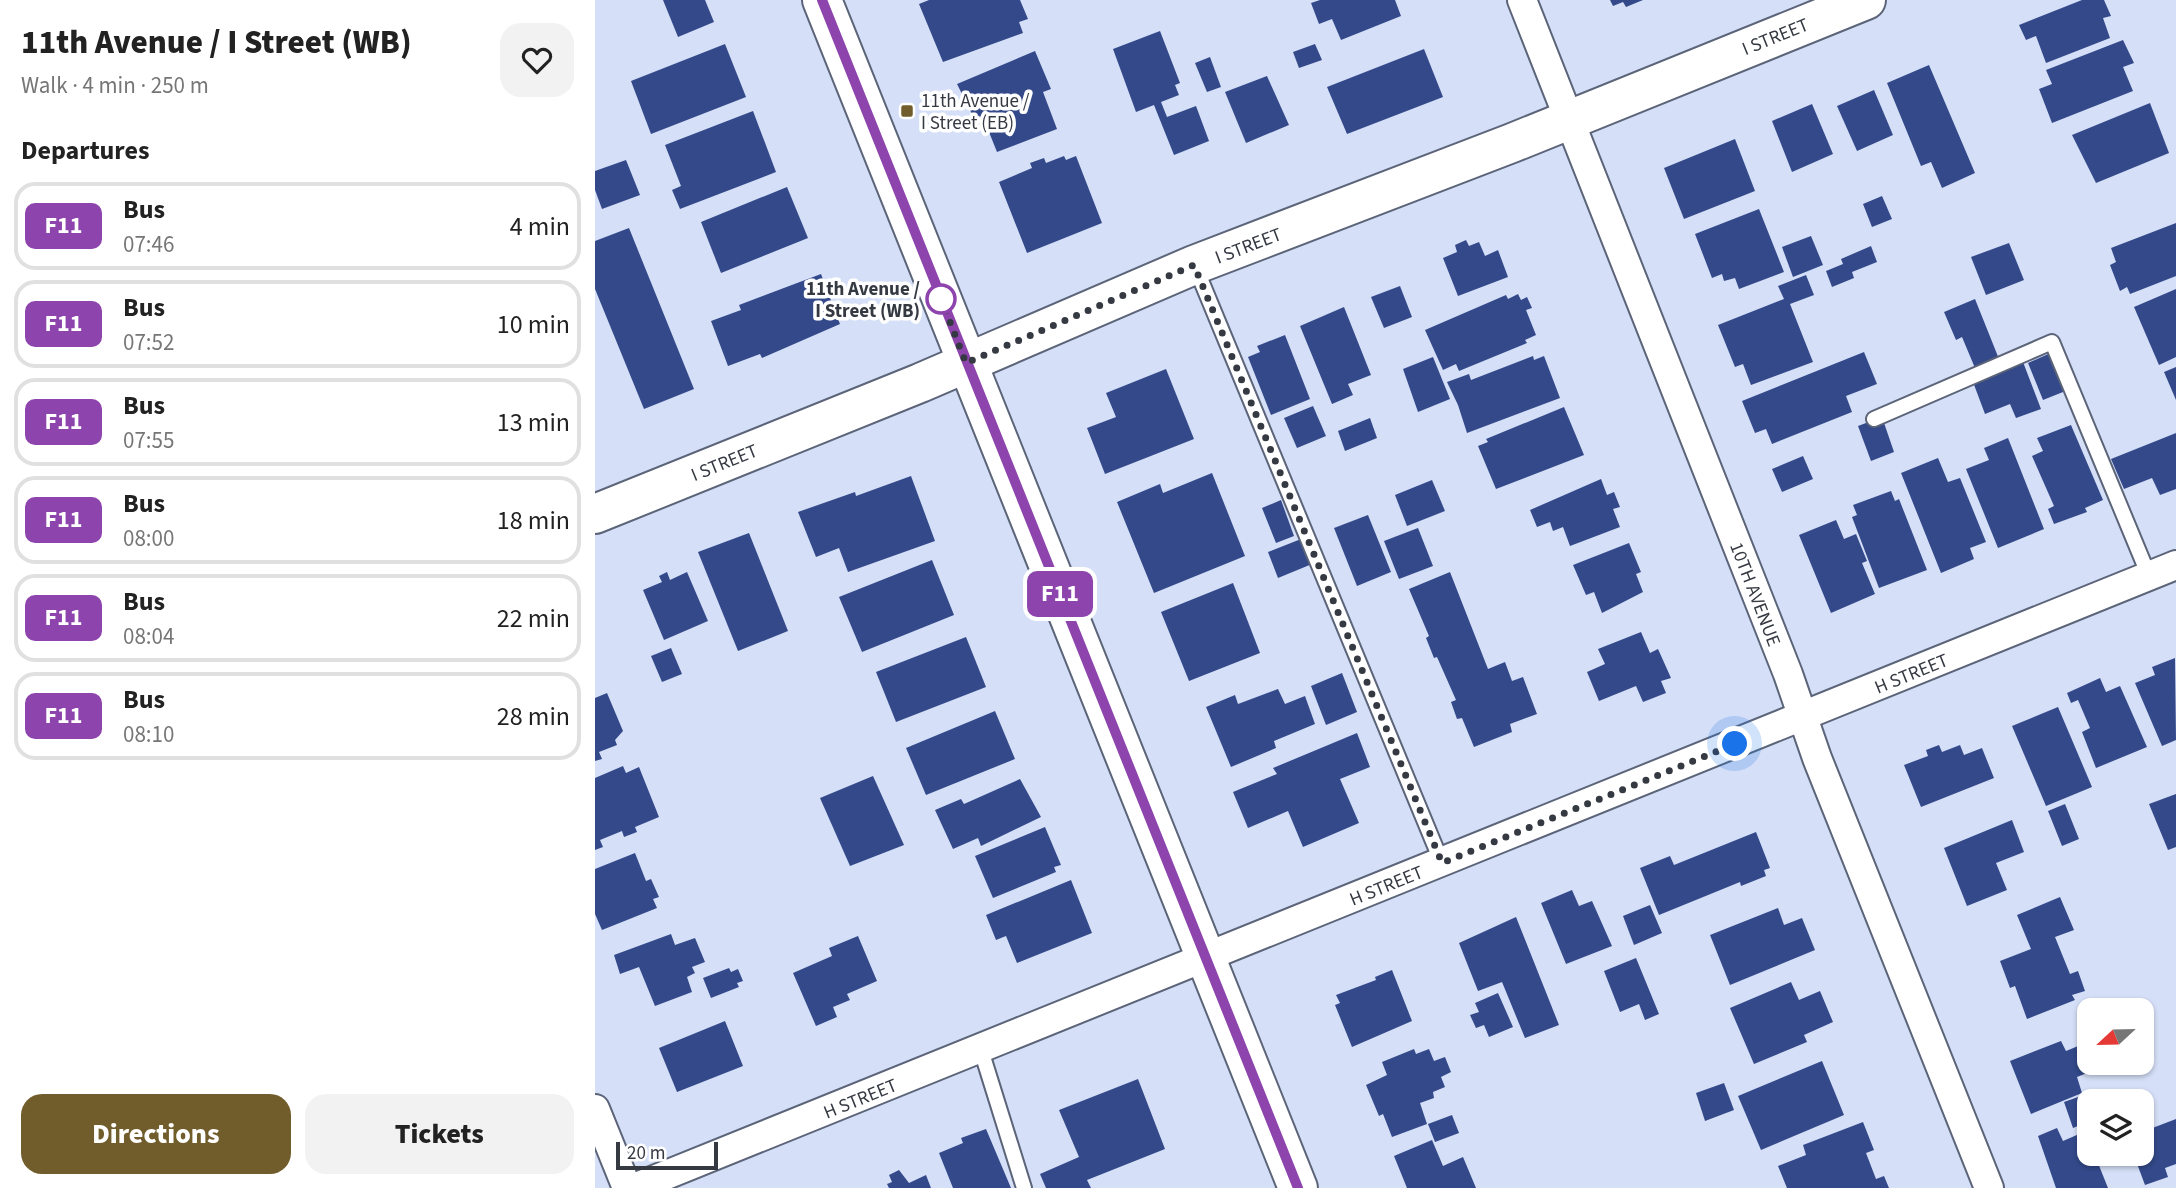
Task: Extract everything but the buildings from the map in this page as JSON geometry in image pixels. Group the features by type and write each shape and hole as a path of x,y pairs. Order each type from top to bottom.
{"street":[{"path":"822,0 1298,1188"},
{"name":"10TH AVENUE","path":"1522,0 1989,1188"},
{"name":"I STREET","path":"595,514 966,363 1194,265 1570,120 1866,0"},
{"name":"H STREET","path":"634,1188 2176,565"},
{"path":"595,1109 627,1188"}],"lane":[{"path":"1194,265 1442,863"},
{"path":"1874,419 2052,342 2149,576"},
{"path":"981,1050 1024,1188"}],"bus line":[{"name":"F11","path":"822,0 1298,1188"}],"place":[{"name":"11th Avenue / I Street (EB)","path":"907,111"},
{"name":"11th Avenue / I Street (WB)","path":"941,299"}],"route":[{"path":"941,299 966,363 1194,265 1442,863 1735,744"}]}
